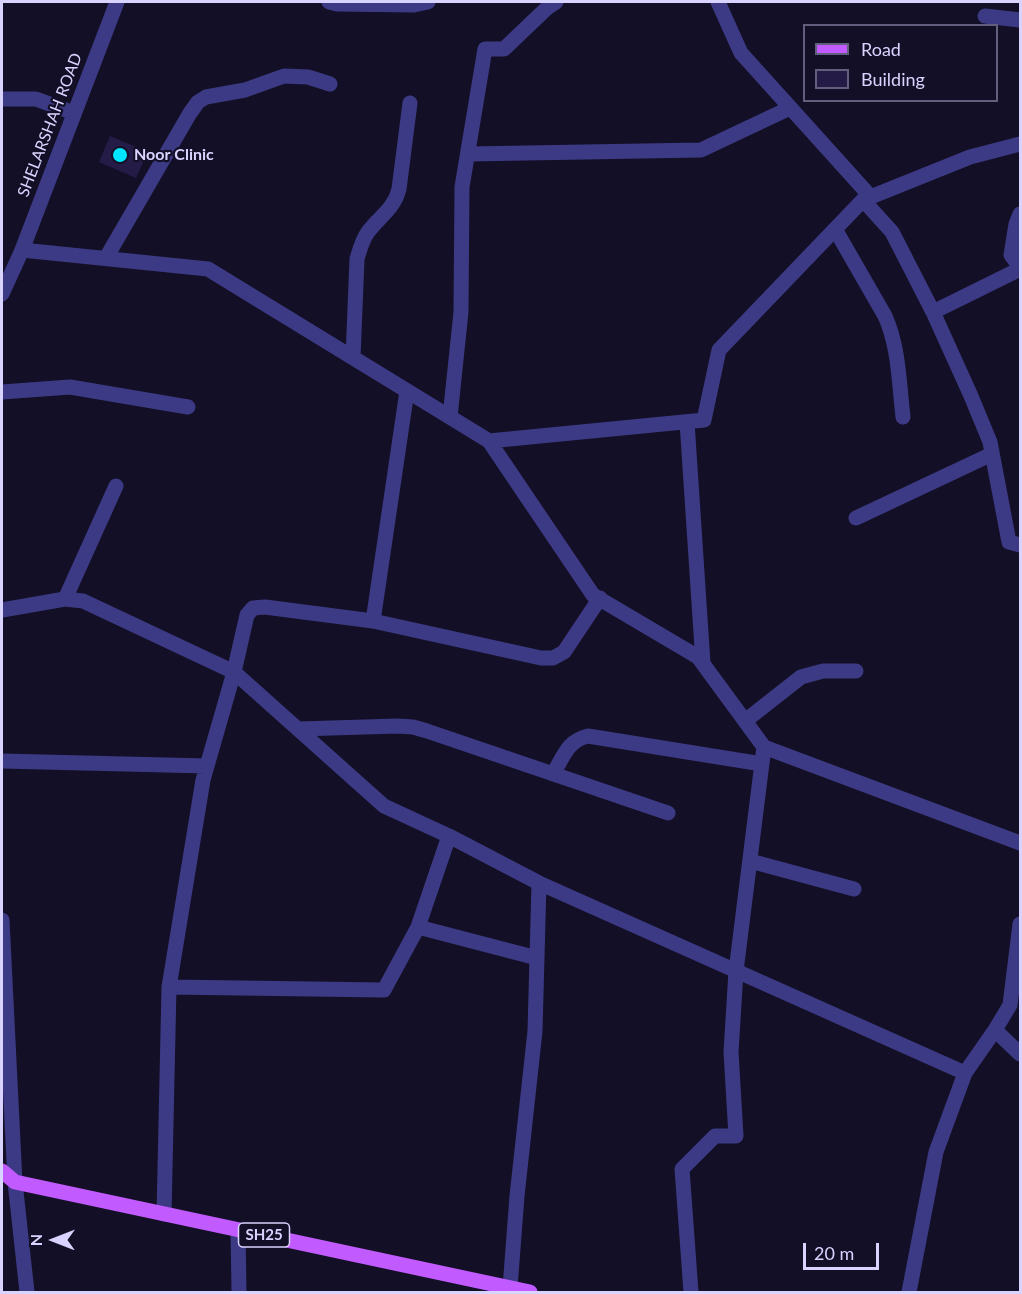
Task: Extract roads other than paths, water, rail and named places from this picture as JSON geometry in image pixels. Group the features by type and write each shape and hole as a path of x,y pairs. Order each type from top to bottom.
{"main road":[{"name":"SH25","path":"2,1171 15,1182 530,1293"}],"street":[{"name":"SHELARSHAH ROAD","path":"2,294 22,250 117,2"},
{"path":"329,2 414,5 428,2"},
{"path":"450,417 461,312 462,187 484,49 504,49 556,2"},
{"path":"718,2 741,52 867,198 892,232 933,312 990,442 1009,542 1020,545"},
{"path":"985,16 1020,20"},
{"path":"106,258 198,102 206,97 245,90 284,76 308,77 330,84"},
{"path":"2,99 36,99 74,113"},
{"path":"353,358 357,259 368,232 397,199 410,103"},
{"path":"468,154 701,150 790,108"},
{"path":"489,441 704,420 719,350 867,198 970,157 1020,144"},
{"path":"933,312 1020,268 1011,255 1020,214"},
{"path":"835,229 892,331 903,417"},
{"path":"22,250 208,269 489,441 593,595 698,657 764,747 1020,843"},
{"path":"2,392 70,387 188,408"},
{"path":"373,621 407,391"},
{"path":"687,422 703,663"},
{"path":"856,518 992,454"},
{"path":"65,599 116,486"},
{"path":"164,1214 169,987 201,791 234,672 247,615 254,608 265,607 373,621 541,658 554,658 564,652 600,598"},
{"path":"2,610 65,599 83,602 234,672 384,806 449,836 539,883 965,1073"},
{"path":"745,721 801,677 823,671 856,671"},
{"path":"298,729 398,726 427,731 668,813"},
{"path":"554,774 570,745 575,740 588,736 762,764"},
{"path":"691,1293 682,1169 715,1136 736,1136 731,1052 736,972 764,747"},
{"path":"2,761 207,766"},
{"path":"169,987 384,990 418,927 449,836"},
{"path":"750,861 854,889"},
{"path":"510,1288 517,1196 535,1031 539,883"},
{"path":"2,920 15,1182 27,1293"},
{"path":"909,1293 936,1152 965,1073 1010,1005 1018,974 1020,924"},
{"path":"418,927 537,958"},
{"path":"995,1030 1019,1051"},
{"path":"238,1230 239,1293"}],"place":[{"name":"Noor Clinic","path":"120,155"}]}
